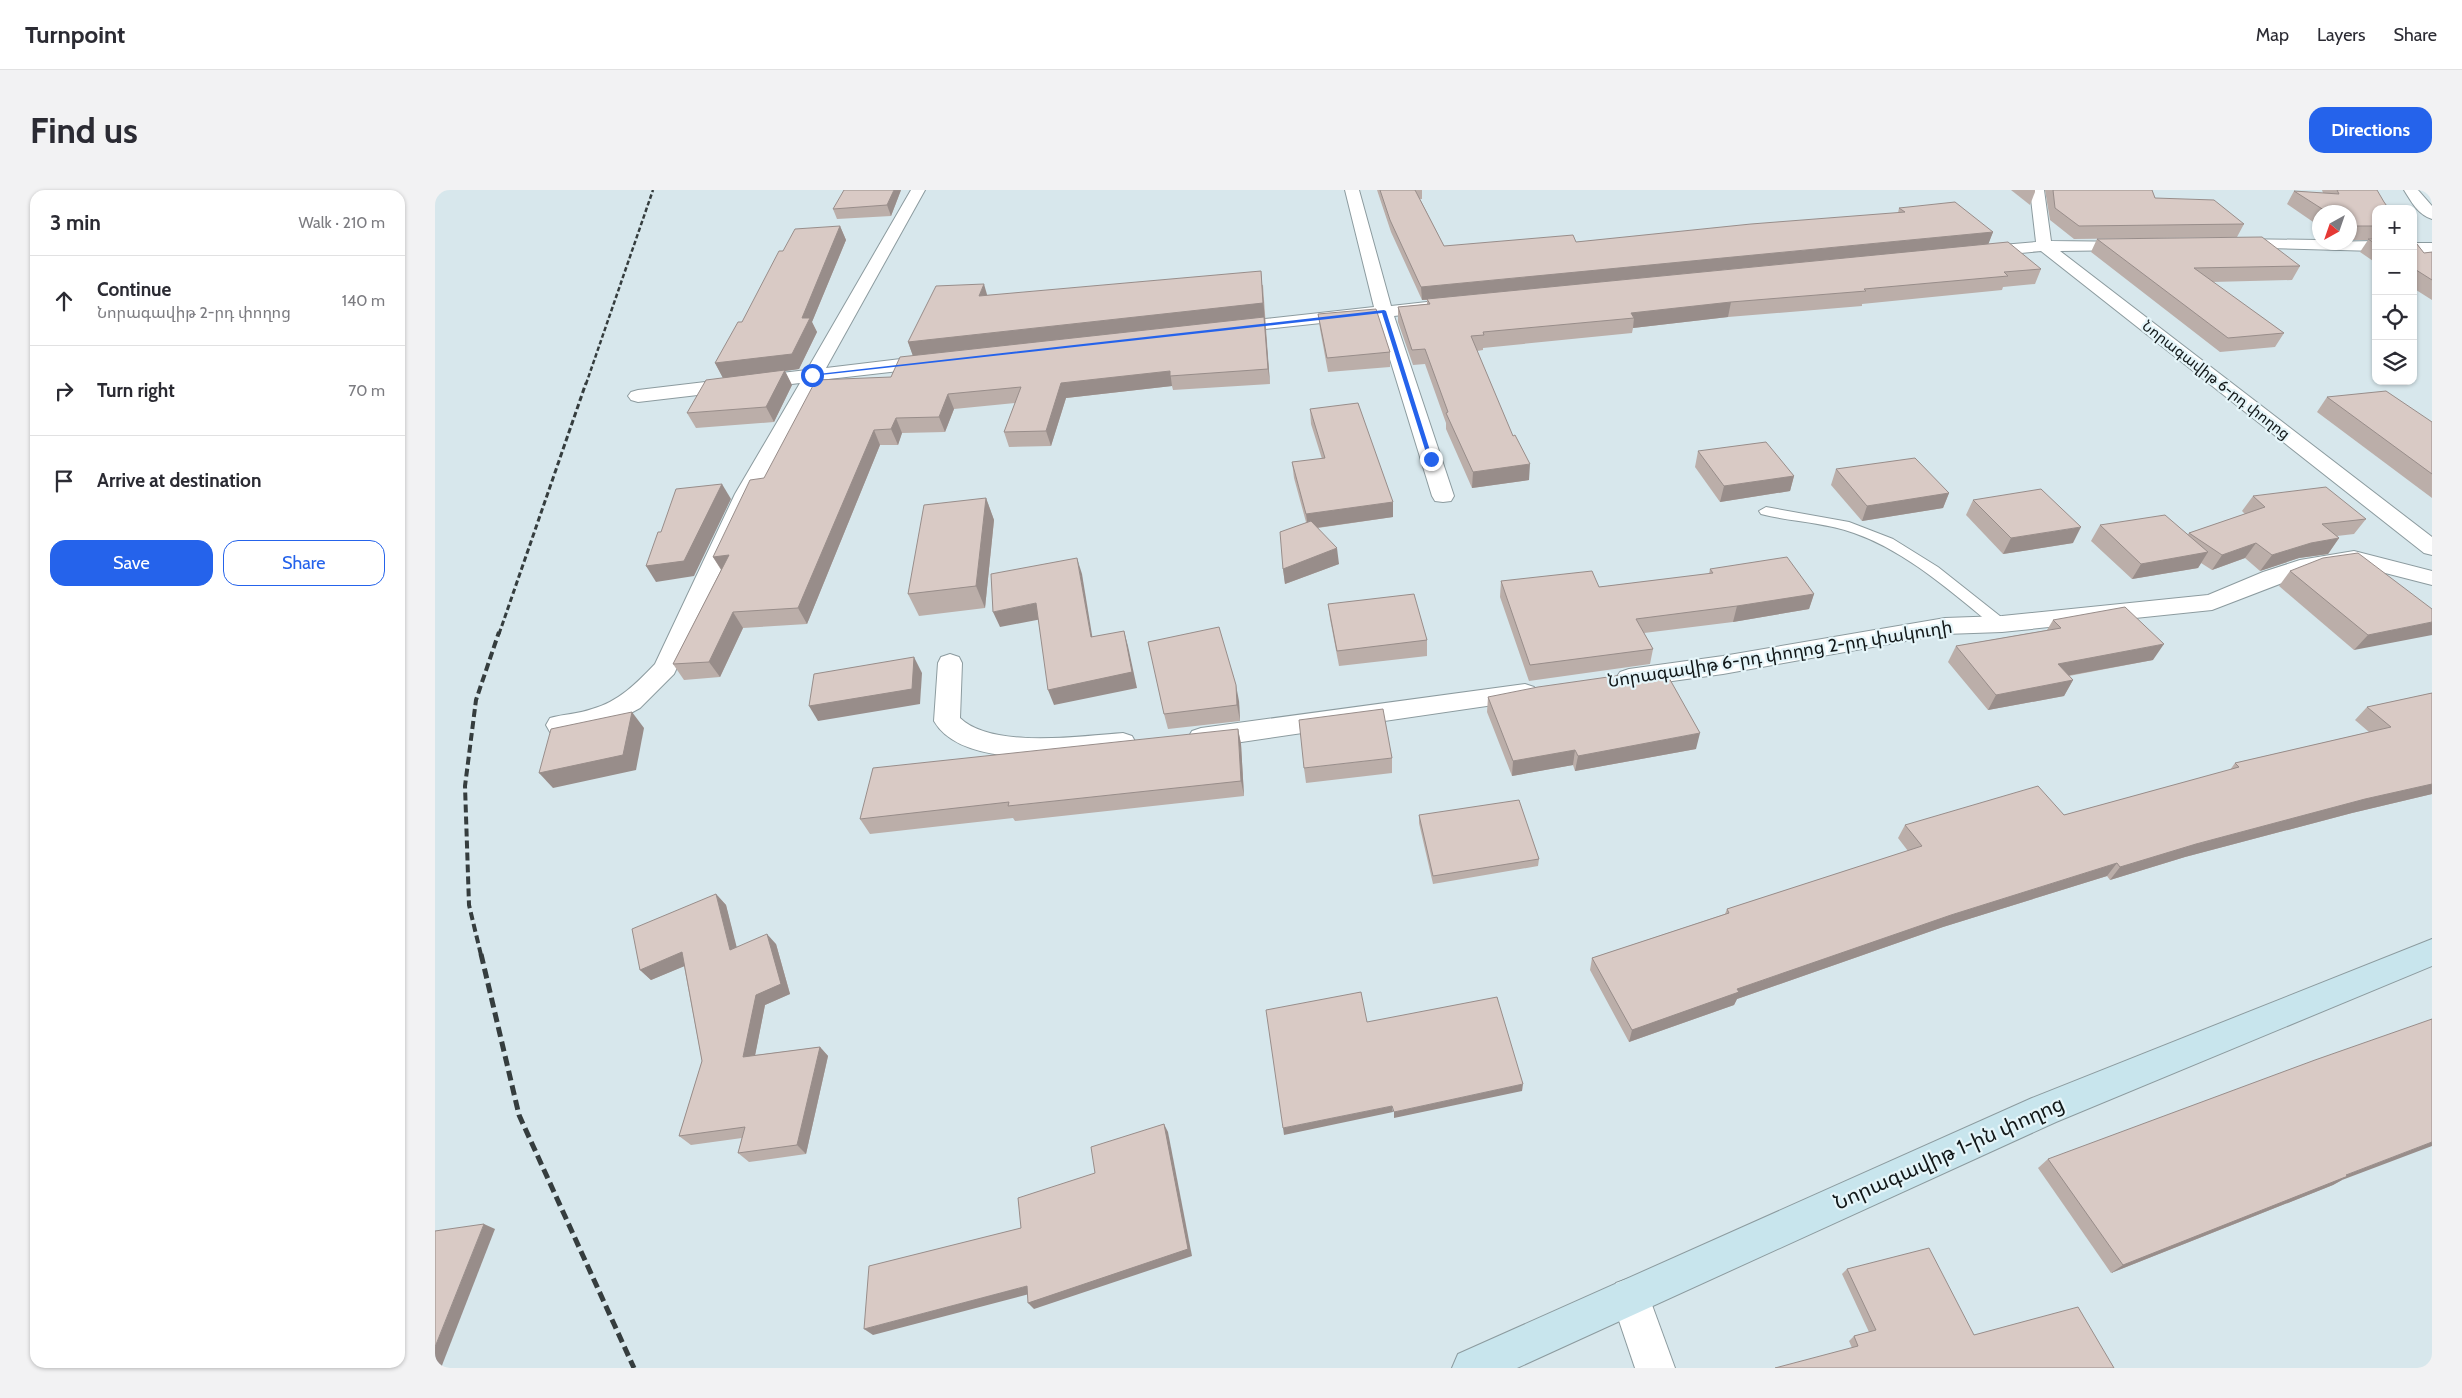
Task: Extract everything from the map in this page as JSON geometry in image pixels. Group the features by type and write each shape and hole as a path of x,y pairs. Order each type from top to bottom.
{"main road":[{"name":"Նորագավիթ 1-ին փողոց","path":"1472,1368 2044,1110 2432,952"}],"street":[{"path":"559,725 584,722 607,714 631,702 645,692 665,668 746,494 918,190"},
{"path":"1353,190 1384,311 1443,496"},
{"path":"2037,190 2044,246"},
{"path":"2411,190 2421,204 2432,214"},
{"path":"2218,244 2372,246"},
{"path":"1965,254 2044,246 2150,245"},
{"name":"Նորագավիթ 6-րդ փողոց","path":"2044,246 2432,548"},
{"path":"2417,248 2432,248"},
{"path":"1216,330 1453,304"},
{"path":"638,396 950,359"},
{"name":"Նորագավիթ 6-րդ փողոց 2-րդ փակուղի","path":"1606,681 1723,665 1945,626 2002,624 2212,602 2271,577 2308,565 2354,558 2432,578"},
{"path":"949,662 947,721 964,735 986,743 1051,747 1147,742"},
{"path":"1175,741 1547,690"},
{"path":"1630,1297 1655,1368"}],"lane":[{"path":"1767,511 1801,515 1848,526 1887,541 1913,557 2002,624"}],"building":[{"path":"844,190 894,190 887,205 833,209"},
{"path":"1380,190 1415,190 1444,246 1573,235 1576,242 1751,224 1905,212 1899,208 1955,202 1993,232 1421,287 1390,220"},
{"path":"2053,190 2152,190 2155,198 2214,200 2244,224 2079,226 2055,208"},
{"path":"2337,190 2377,190 2386,205 2372,205 2372,226 2357,226 2357,205 2316,205 2294,191 2339,194"},
{"path":"840,226 802,318 810,318 792,354 715,363 738,322 742,322 779,251 783,251 795,229"},
{"path":"2262,237 2300,266 2194,268 2284,333 2228,338 2097,239"},
{"path":"2008,242 2041,269 2004,272 2008,276 1631,313 1634,318 1483,332 1484,335 1471,336 1513,436 1515,435 1530,464 1473,472 1446,413 1448,412 1425,349 1412,350 1398,307 1430,304 1427,299"},
{"path":"2417,244 2424,253 2432,252 2432,280 2417,271"},
{"path":"1261,271 1263,303 908,342 936,286 984,284 979,296"},
{"path":"1376,309 1390,352 1327,358 1318,314"},
{"path":"1264,317 1268,369 1170,376 1170,371 1061,383 1046,431 1004,432 1021,387 948,394 939,417 896,418 891,429 874,430 798,608 733,612 709,662 673,664 729,555 713,557 750,480 764,478 816,380 891,377 900,357"},
{"path":"785,370 766,407 687,413 706,380"},
{"path":"2386,391 2432,422 2432,474 2327,397"},
{"path":"1358,403 1393,502 1306,514 1292,462 1325,458 1310,409"},
{"path":"1766,442 1794,476 1724,486 1698,451"},
{"path":"1915,458 1949,493 1867,506 1836,469"},
{"path":"722,484 684,561 646,566 658,532 661,532 676,489"},
{"path":"2326,487 2366,519 2322,524 2339,538 2311,543 2272,555 2256,543 2222,555 2189,533 2265,507 2253,496"},
{"path":"2041,489 2081,527 2011,538 1973,500"},
{"path":"986,498 976,586 908,594 924,505"},
{"path":"2165,515 2208,552 2141,564 2100,525"},
{"path":"1311,521 1337,548 1283,569 1280,532"},
{"path":"2358,553 2432,609 2432,622 2368,635 2290,571 2323,558"},
{"path":"1787,557 1814,594 1636,619 1653,649 1530,665 1501,581 1592,571 1599,587 1713,573 1710,569"},
{"path":"1077,558 1091,637 1124,631 1132,672 1048,690 1036,603 993,612 991,574"},
{"path":"1414,594 1427,640 1337,651 1328,604"},
{"path":"2125,607 2164,644 2058,664 2073,680 1996,695 1956,646 2061,628 2053,620"},
{"path":"1219,627 1236,685 1237,705 1164,714 1148,642"},
{"path":"914,657 912,689 809,706 814,674"},
{"path":"1664,669 1700,733 1578,756 1575,750 1513,761 1488,697 1538,687"},
{"path":"2432,693 2432,784 2365,799 2196,844 2120,867 2117,863 1951,915 1737,989 1739,992 1632,1030 1592,958 1729,913 1727,909 1922,846 1905,825 2038,786 2064,815 2239,767 2235,763 2391,727 2367,707"},
{"path":"1383,709 1392,758 1304,768 1299,720"},
{"path":"632,712 623,755 539,773 551,729"},
{"path":"1238,729 1241,781 1008,806 1009,802 860,819 873,768"},
{"path":"1519,800 1539,859 1433,876 1419,815"},
{"path":"716,894 730,950 767,934 781,984 756,995 743,1057 820,1047 797,1145 738,1153 745,1127 679,1136 702,1061 682,952 640,970 632,929"},
{"path":"1361,992 1367,1022 1497,997 1523,1084 1394,1112 1392,1106 1283,1128 1266,1010"},
{"path":"2432,1019 2432,1142 2123,1265 2048,1159 2315,1060"},
{"path":"1164,1124 1188,1249 1028,1303 1027,1286 864,1329 869,1266 1021,1228 1018,1198 1095,1173 1091,1147"},
{"path":"484,1224 435,1347 435,1231"},
{"path":"1929,1248 1974,1335 2078,1307 2114,1368 1775,1368 1858,1346 1854,1336 1876,1330 1847,1269"}],"railway":[{"path":"586,384 653,190"},
{"path":"499,634 586,383"},
{"path":"481,955 469,905 465,786 476,700 499,632"},
{"path":"481,954 519,1115 634,1368"}],"route":[{"path":"812,375 1384,311 1431,459"}]}
